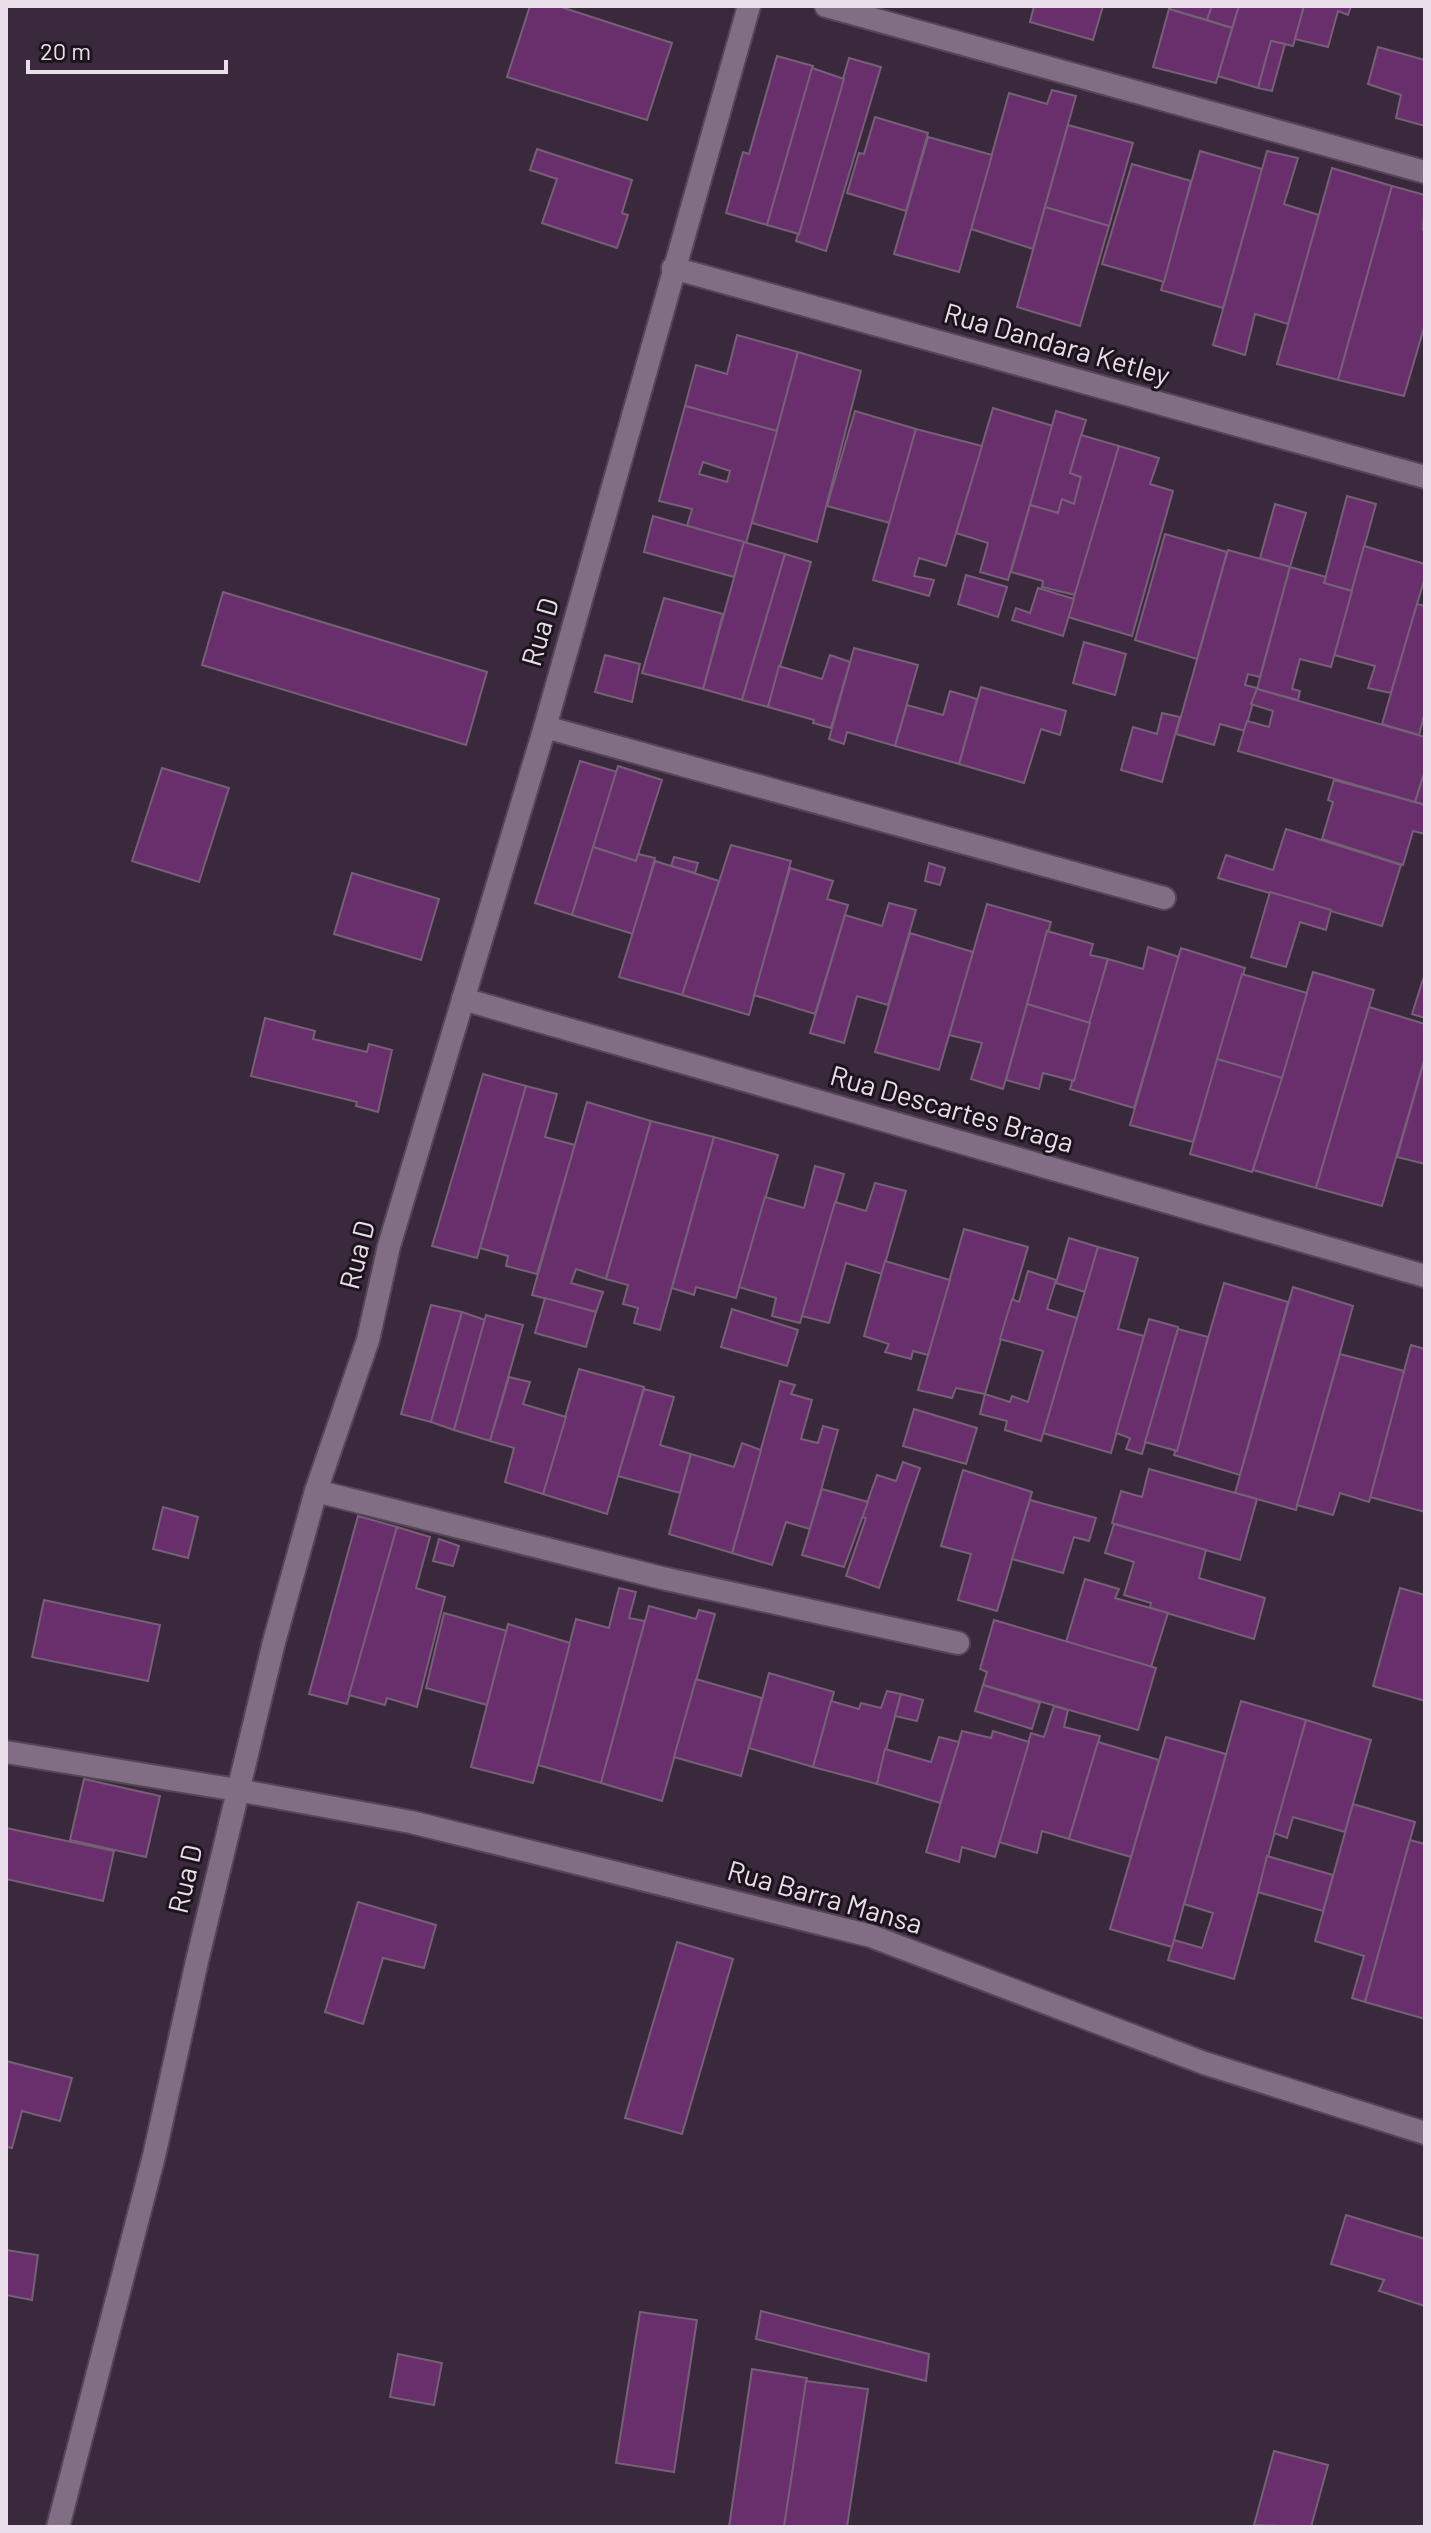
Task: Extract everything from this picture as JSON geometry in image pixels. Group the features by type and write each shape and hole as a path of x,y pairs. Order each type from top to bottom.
{"street":[{"name":"Rua D","path":"58,2527 154,2156 274,1642 316,1491 368,1340 389,1246 545,727 749,6"},
{"path":"826,6 1425,172"},
{"name":"Rua Dandara Ketley","path":"673,268 1425,477"},
{"path":"545,727 1164,898"},
{"name":"Rua Descartes Braga","path":"463,999 1425,1276"},
{"path":"316,1491 662,1578 958,1643"},
{"name":"Rua Barra Mansa","path":"6,1752 411,1822 871,1936 1204,2063 1425,2133"}],"building":[{"path":"530,6 558,6 672,43 647,120 507,77"},
{"path":"1034,6 1103,6 1093,40 1030,22"},
{"path":"1170,6 1212,6 1207,20 1169,9"},
{"path":"1212,6 1239,6 1232,28 1207,20"},
{"path":"1239,6 1304,6 1293,46 1271,41 1258,88 1218,76"},
{"path":"1304,6 1351,6 1348,15 1338,11 1328,47 1295,39"},
{"path":"1169,9 1232,28 1216,83 1153,67"},
{"path":"1271,41 1285,44 1272,91 1258,88"},
{"path":"1378,47 1425,60 1425,126 1396,118 1401,95 1368,84"},
{"path":"777,56 813,66 767,225 726,213 743,152 749,154"},
{"path":"849,58 881,67 826,251 796,241"},
{"path":"812,68 844,79 799,234 767,225"},
{"path":"1052,90 1076,96 1033,249 971,229 1009,93 1047,104"},
{"path":"875,117 928,133 906,211 847,193 859,153 864,154"},
{"path":"1068,125 1133,143 1109,226 1045,207"},
{"path":"928,137 992,155 959,272 894,254"},
{"path":"537,149 632,180 622,213 628,215 617,248 542,223 557,179 530,170"},
{"path":"1200,151 1262,169 1223,308 1161,290"},
{"path":"1267,151 1298,158 1284,204 1319,215 1288,324 1255,314 1245,355 1213,345"},
{"path":"1132,164 1191,181 1164,282 1102,264"},
{"path":"1332,168 1392,186 1338,380 1277,364"},
{"path":"1392,186 1425,195 1425,324 1404,396 1338,380"},
{"path":"1045,207 1109,226 1080,326 1017,307"},
{"path":"737,335 798,352 777,431 685,406 696,365 727,374"},
{"path":"798,352 861,371 817,542 752,523"},
{"path":"685,406 777,431 746,543 687,526 692,509 659,501","holes":["703,462 730,471 727,482 699,474"]},
{"path":"993,408 1053,426 1008,580 980,572 988,543 956,533"},
{"path":"855,411 916,429 890,523 827,506"},
{"path":"1056,411 1086,420 1070,473 1081,477 1074,504 1062,499 1058,513 1030,505"},
{"path":"916,429 982,446 946,566 919,558 914,576 934,580 929,596 873,580"},
{"path":"1081,435 1119,446 1075,595 1042,587 1043,581 1011,572 1030,505 1058,513 1062,499 1074,504 1081,477 1070,473"},
{"path":"1119,446 1159,458 1150,484 1173,491 1132,636 1068,617"},
{"path":"1347,496 1376,504 1352,591 1324,583"},
{"path":"1275,504 1306,513 1290,567 1260,558"},
{"path":"653,516 744,542 734,577 644,552"},
{"path":"1165,534 1227,552 1197,659 1135,640"},
{"path":"744,542 785,554 742,700 703,689"},
{"path":"1364,546 1425,564 1425,577 1391,693 1368,688 1375,666 1334,655"},
{"path":"1228,550 1290,567 1260,677 1248,674 1245,685 1257,688 1245,731 1220,724 1214,745 1176,734"},
{"path":"785,554 811,562 768,707 742,700"},
{"path":"1290,567 1326,577 1324,583 1352,591 1331,667 1300,659 1292,689 1300,691 1298,700 1257,689"},
{"path":"966,575 1007,587 998,617 958,604"},
{"path":"1038,588 1074,599 1063,636 1012,620 1016,608 1030,613"},
{"path":"223,592 487,672 466,745 202,665"},
{"path":"664,598 723,614 703,689 642,673"},
{"path":"1417,604 1425,606 1425,712 1419,735 1382,724"},
{"path":"1084,642 1126,654 1115,695 1073,683"},
{"path":"854,648 918,665 895,746 847,732 844,744 829,739"},
{"path":"605,655 640,664 632,702 595,692"},
{"path":"830,655 850,662 831,728 768,707 779,666 822,679"},
{"path":"981,687 1066,711 1060,735 1041,729 1024,783 959,764"},
{"path":"1257,689 1425,737 1425,771 1415,802 1238,751 1247,721 1269,727 1273,711 1251,704"},
{"path":"950,691 977,699 959,764 895,746 907,705 943,715"},
{"path":"1162,713 1180,717 1162,782 1121,770 1133,727 1157,734"},
{"path":"580,761 617,772 572,915 535,903"},
{"path":"618,766 662,780 636,861 593,847"},
{"path":"162,768 229,788 199,882 132,861"},
{"path":"1425,771 1425,805 1415,802"},
{"path":"1334,780 1425,805 1425,834 1413,831 1403,865 1322,839 1333,802 1328,800"},
{"path":"1286,829 1401,865 1382,926 1218,878 1226,855 1273,870"},
{"path":"731,845 791,861 749,1015 682,995"},
{"path":"593,847 636,861 638,854 655,858 633,934 572,915"},
{"path":"674,857 698,863 695,873 671,866"},
{"path":"655,861 719,881 682,995 619,977"},
{"path":"929,863 945,868 940,885 925,881"},
{"path":"790,868 833,881 827,899 848,905 815,1014 754,995"},
{"path":"352,873 439,899 421,960 334,934"},
{"path":"1270,892 1331,910 1326,930 1300,922 1286,967 1251,957"},
{"path":"889,903 916,910 888,1005 857,996 844,1043 810,1033 845,915 882,926"},
{"path":"987,904 1051,922 1003,1089 971,1079 982,1043 949,1035"},
{"path":"1047,931 1093,944 1090,955 1108,959 1090,1023 1027,1004"},
{"path":"910,933 973,952 939,1070 875,1052"},
{"path":"1148,947 1179,957 1134,1108 1070,1089 1108,959 1143,969"},
{"path":"1181,948 1245,968 1193,1142 1130,1125"},
{"path":"1313,972 1374,990 1316,1188 1253,1170"},
{"path":"1425,973 1425,1018 1412,1014"},
{"path":"1242,974 1307,993 1282,1078 1217,1059"},
{"path":"1027,1004 1090,1023 1074,1081 1043,1073 1039,1089 1006,1080"},
{"path":"1369,1007 1425,1024 1425,1058 1382,1206 1316,1188"},
{"path":"265,1018 315,1031 313,1039 367,1052 369,1044 392,1050 378,1112 356,1106 357,1102 251,1076"},
{"path":"1425,1058 1425,1164 1397,1157"},
{"path":"1217,1059 1282,1078 1252,1172 1190,1154"},
{"path":"483,1074 526,1086 477,1258 432,1246"},
{"path":"526,1086 557,1094 545,1137 575,1145 537,1274 506,1266 508,1256 480,1248"},
{"path":"587,1102 651,1121 606,1279 576,1269 571,1283 603,1292 596,1312 532,1295"},
{"path":"651,1121 714,1137 660,1330 634,1323 638,1308 623,1304 628,1285 606,1279"},
{"path":"714,1137 778,1155 736,1298 696,1287 694,1295 672,1288"},
{"path":"815,1166 844,1174 800,1323 772,1316 776,1298 739,1287 765,1197 804,1208"},
{"path":"875,1183 906,1191 882,1274 846,1263 829,1323 802,1316 835,1202 866,1211"},
{"path":"964,1229 1028,1247 985,1394 956,1388 952,1398 918,1390"},
{"path":"1069,1238 1098,1247 1085,1292 1056,1283"},
{"path":"1098,1247 1138,1258 1118,1329 1144,1336 1111,1453 1043,1433"},
{"path":"885,1261 950,1280 928,1355 913,1351 911,1359 885,1352 889,1344 864,1336"},
{"path":"1028,1271 1056,1280 1047,1309 1077,1318 1041,1441 1005,1430 1007,1421 980,1414 985,1394 1010,1402 1012,1396 1028,1402 1043,1351 1000,1339 1012,1299 1019,1302"},
{"path":"1224,1283 1288,1302 1240,1475 1174,1455"},
{"path":"1293,1287 1353,1306 1296,1510 1235,1493"},
{"path":"545,1298 596,1312 586,1347 535,1333"},
{"path":"431,1305 462,1312 431,1422 401,1414"},
{"path":"732,1309 798,1330 787,1366 721,1347"},
{"path":"462,1312 485,1320 454,1430 431,1422"},
{"path":"486,1315 523,1325 490,1441 454,1430"},
{"path":"1149,1319 1178,1329 1142,1454 1126,1449 1130,1438 1116,1433"},
{"path":"1178,1329 1208,1337 1177,1451 1145,1442"},
{"path":"1411,1345 1425,1349 1425,1512 1370,1497"},
{"path":"1340,1354 1404,1371 1369,1502 1340,1493 1333,1515 1297,1505"},
{"path":"579,1369 644,1387 607,1514 543,1494"},
{"path":"509,1377 530,1382 523,1404 566,1417 543,1494 505,1482 514,1448 490,1441"},
{"path":"780,1381 795,1385 791,1394 812,1400 801,1439 818,1443 823,1426 838,1430 810,1529 786,1522 772,1565 732,1553"},
{"path":"644,1389 674,1397 660,1445 691,1454 680,1493 618,1476"},
{"path":"914,1409 977,1428 966,1464 903,1446"},
{"path":"742,1443 761,1450 732,1553 669,1534 691,1454 734,1467"},
{"path":"903,1462 920,1468 879,1588 846,1576 877,1475 896,1481"},
{"path":"1149,1469 1257,1499 1240,1560 1112,1523 1121,1491 1142,1497"},
{"path":"963,1470 1032,1492 997,1611 958,1600 971,1554 941,1546"},
{"path":"822,1489 868,1502 844,1567 802,1555"},
{"path":"1030,1500 1096,1518 1089,1541 1074,1537 1063,1573 1012,1559"},
{"path":"163,1507 198,1517 188,1558 153,1549"},
{"path":"358,1516 397,1527 347,1704 309,1694"},
{"path":"1114,1524 1206,1550 1199,1578 1265,1598 1254,1639 1150,1608 1151,1603 1124,1595 1134,1562 1105,1553"},
{"path":"397,1527 430,1537 416,1588 445,1597 417,1707 387,1698 385,1705 349,1695"},
{"path":"439,1539 459,1546 453,1566 433,1561"},
{"path":"1085,1579 1119,1589 1115,1598 1168,1613 1151,1667 1066,1642"},
{"path":"619,1588 636,1592 629,1618 645,1621 601,1783 538,1765 576,1619 609,1628"},
{"path":"1400,1588 1425,1595 1425,1701 1373,1686"},
{"path":"44,1600 160,1625 148,1681 32,1657"},
{"path":"649,1606 696,1619 699,1610 715,1614 662,1801 601,1783"},
{"path":"444,1613 507,1631 487,1705 426,1688"},
{"path":"994,1620 1156,1668 1138,1730 983,1685 987,1672 980,1669"},
{"path":"508,1624 570,1643 533,1783 471,1767"},
{"path":"769,1673 834,1692 813,1767 749,1748"},
{"path":"696,1679 762,1698 741,1776 674,1757"},
{"path":"983,1685 1040,1703 1032,1729 975,1711"},
{"path":"887,1691 901,1694 877,1784 813,1767 831,1701 859,1709 861,1703 881,1708"},
{"path":"901,1694 923,1700 917,1721 895,1716"},
{"path":"1241,1701 1306,1720 1234,1979 1168,1960 1174,1940 1202,1948 1213,1913 1184,1904"},
{"path":"1054,1706 1068,1710 1064,1727 1100,1736 1069,1839 1042,1831 1037,1853 999,1842 1031,1733 1044,1737"},
{"path":"1306,1720 1371,1740 1345,1832 1293,1817 1287,1838 1274,1833"},
{"path":"962,1731 991,1738 993,1731 1029,1742 995,1857 962,1847 959,1862 926,1852"},
{"path":"939,1737 959,1742 940,1803 877,1784 885,1749 931,1762"},
{"path":"1166,1737 1226,1754 1172,1947 1110,1929"},
{"path":"1098,1742 1159,1760 1131,1857 1069,1839"},
{"path":"84,1779 160,1796 146,1857 70,1840"},
{"path":"1353,1804 1415,1822 1365,2002 1352,1998 1364,1956 1315,1941"},
{"path":"6,1828 114,1851 103,1901 6,1879"},
{"path":"1410,1840 1425,1844 1425,2019 1365,2002"},
{"path":"1267,1856 1333,1875 1323,1911 1258,1892"},
{"path":"358,1902 436,1925 424,1968 383,1958 363,2024 325,2012"},
{"path":"677,1942 733,1959 682,2134 625,2118"},
{"path":"6,2061 72,2078 60,2121 22,2111 12,2148 6,2147"},
{"path":"1346,2215 1425,2239 1425,2306 1379,2291 1384,2280 1331,2264"},
{"path":"6,2250 38,2255 32,2300 6,2295"},
{"path":"761,2311 929,2354 926,2381 756,2339"},
{"path":"640,2312 697,2320 674,2472 616,2463"},
{"path":"398,2354 442,2363 434,2405 390,2397"},
{"path":"752,2369 807,2378 784,2527 729,2527"},
{"path":"806,2381 868,2389 847,2527 784,2527"},
{"path":"1274,2451 1328,2465 1311,2527 1254,2525"}]}
